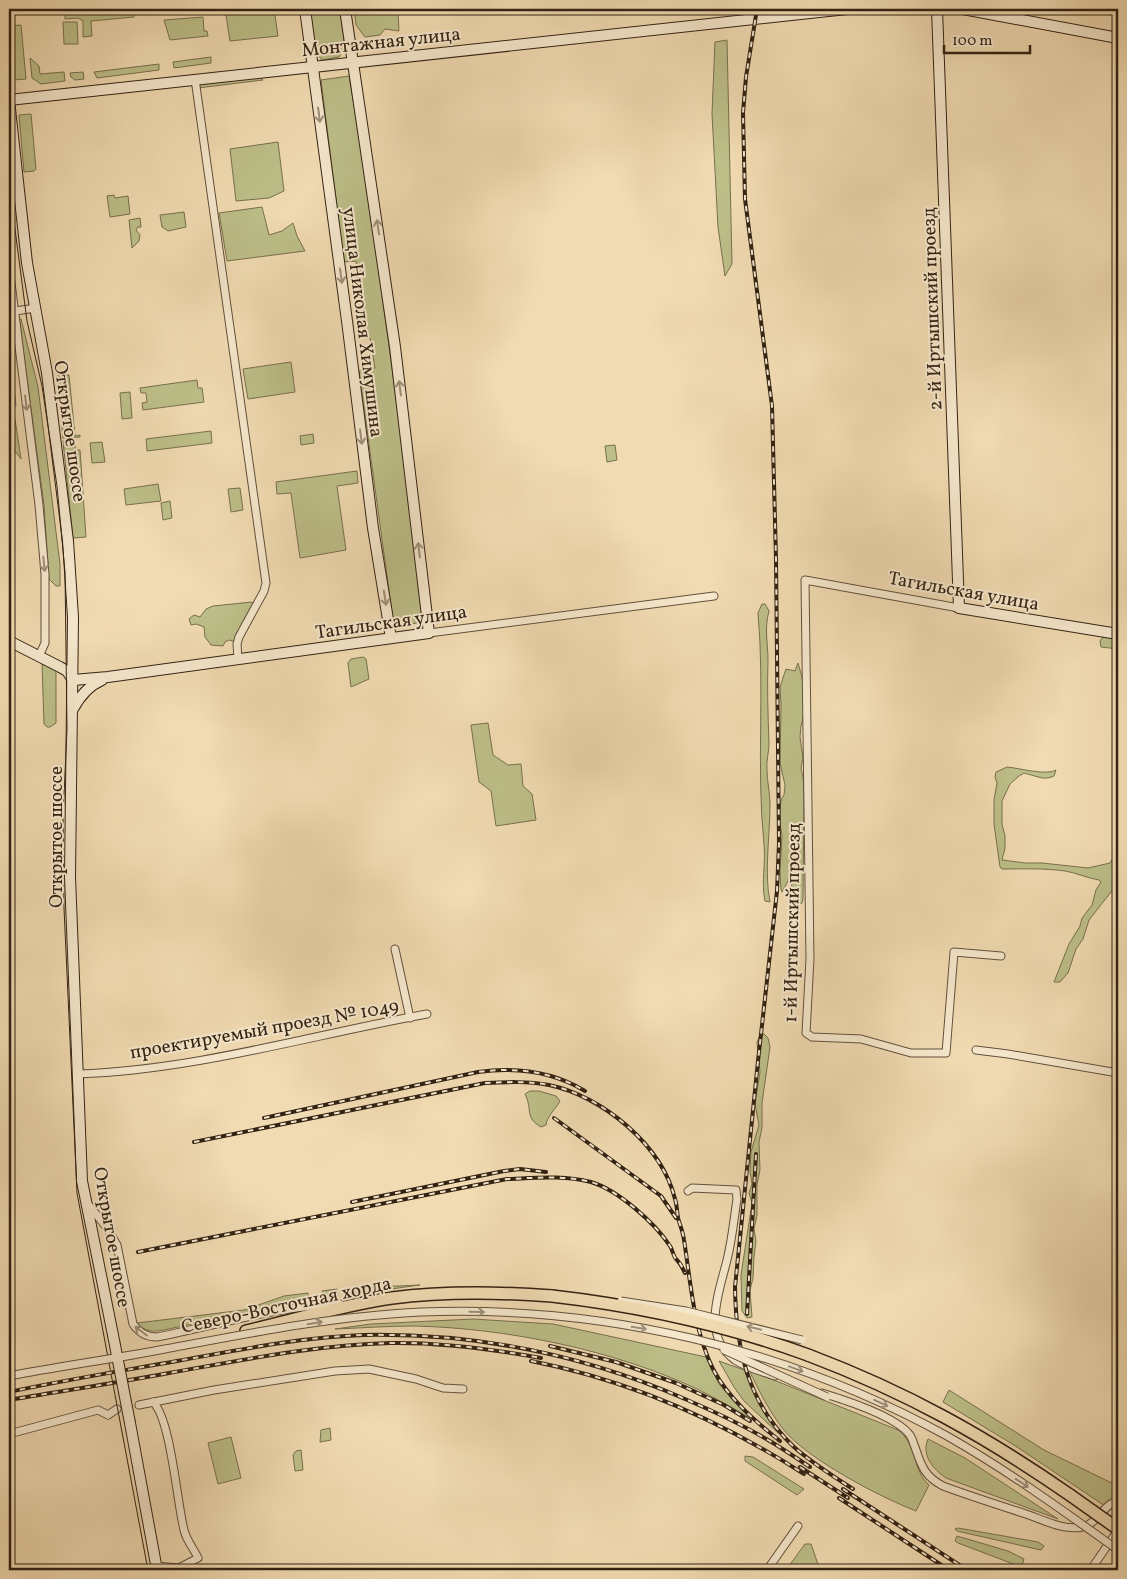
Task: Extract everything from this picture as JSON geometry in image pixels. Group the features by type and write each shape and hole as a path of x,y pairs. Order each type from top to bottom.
{"main road":[{"name":"улица Николая Химушина","path":"304,9 373,528 391,638"},
{"name":"улица Николая Химушина","path":"345,9 396,351 429,633"},
{"name":"Монтажная улица","path":"9,100 847,9"},
{"name":"2-й Иртышский проезд","path":"937,9 959,608"},
{"path":"962,9 1118,38"},
{"name":"Открытое шоссе","path":"9,100 26,254 47,373 68,541 73,613 70,877 82,1181 130,1423 156,1568"},
{"name":"Тагильская улица","path":"959,608 1118,634"},
{"name":"Тагильская улица","path":"73,680 108,677 429,633"},
{"path":"9,641 65,670 73,680"},
{"path":"73,710 83,693 108,677"},
{"name":"Северо-Восточная хорда","path":"9,1376 220,1338 326,1310 362,1303 417,1296 463,1293 552,1296 583,1300 664,1315 736,1332 844,1369 899,1393 956,1422 1070,1495 1118,1530"},
{"path":"1070,1495 1118,1521"}],"street":[{"path":"194,79 266,583 264,591 239,637 237,644 238,659"},
{"path":"9,267 39,504 45,574 45,643 39,656"},
{"path":"15,311 36,308"},
{"name":"Тагильская улица","path":"805,580 959,608"},
{"name":"1-й Иртышский проезд","path":"805,580 810,959 806,1033 812,1037 861,1040 911,1053 946,1054 954,952 1001,956"},
{"name":"Тагильская улица","path":"429,633 714,596"},
{"path":"396,950 410,1018"},
{"name":"проектируемый проезд № 1049","path":"78,1074 206,1059 427,1014"},
{"path":"976,1050 1118,1073"},
{"path":"688,1191 692,1188 736,1190 737,1199 728,1258 718,1292 714,1330 728,1354 736,1360 747,1366 855,1404 898,1425 912,1439 927,1475 932,1481 943,1486 1053,1523 1074,1528 1084,1527 1095,1521 1110,1504 1118,1501"},
{"path":"86,1202 114,1238 120,1254 133,1324 140,1332 146,1335 157,1337 310,1305 362,1303"},
{"path":"583,1300 612,1300 655,1305 802,1340"},
{"name":"Северо-Восточная хорда","path":"9,1376 330,1320 420,1312 501,1312 614,1323 708,1342 793,1368 875,1400 982,1457 1118,1550"},
{"path":"708,1342 827,1397"},
{"path":"139,1405 214,1390 335,1372 369,1369 416,1379 443,1388 463,1389"},
{"path":"153,1402 158,1406 168,1439 184,1533 198,1558 176,1569 156,1568"},
{"path":"9,1434 98,1410 108,1418 117,1409"},
{"path":"768,1570 798,1526"},
{"path":"1093,1570 1094,1565 1118,1530"}],"green space":[{"path":"65,9 136,9 136,12 134,12 134,17 91,21 92,36 83,37 83,21 78,18 65,19"},
{"path":"225,9 274,9 278,36 230,41"},
{"path":"310,9 340,9 345,48 339,57 322,60 315,52"},
{"path":"354,9 394,9 398,13 399,31 385,29 380,35 365,37 356,25"},
{"path":"203,17 204,31 207,31 208,36 170,40 164,20"},
{"path":"63,22 77,22 78,44 64,44"},
{"path":"21,25 26,79 13,80 9,26"},
{"path":"727,40 732,264 725,276 718,227 712,114 715,42"},
{"path":"211,57 211,63 174,68 173,62"},
{"path":"30,58 39,66 40,74 64,72 65,81 41,84 32,78"},
{"path":"159,64 159,70 97,78 94,72"},
{"path":"83,72 84,79 75,80 71,77 70,73"},
{"path":"257,75 263,80 198,88 198,82"},
{"path":"349,76 366,176 418,560 423,621 394,627 359,371 375,368 370,338 366,339 356,261 344,262 321,80"},
{"path":"31,114 36,169 24,172 19,115"},
{"path":"278,142 284,191 269,198 236,201 230,149"},
{"path":"114,195 115,198 128,196 130,214 110,217 107,196"},
{"path":"262,207 269,235 282,231 293,223 305,251 227,261 219,213"},
{"path":"184,212 186,227 168,231 162,227 160,215"},
{"path":"140,218 141,227 138,227 136,230 140,235 139,241 132,248 129,220"},
{"path":"19,319 21,319 38,387 60,564 60,586 56,586 49,579 44,505"},
{"path":"291,362 295,392 248,399 243,369"},
{"path":"69,375 75,436 80,435 80,437 63,438 57,376"},
{"path":"197,380 198,388 202,388 204,402 143,410 142,403 147,402 146,393 141,393 140,388"},
{"path":"14,387 16,406 12,405 13,408 9,411 9,388"},
{"path":"130,392 132,418 122,419 120,393"},
{"path":"15,419 21,459 9,443 9,421"},
{"path":"211,431 212,443 147,451 146,439"},
{"path":"313,434 314,443 301,445 300,436"},
{"path":"75,440 75,450 80,450 86,537 73,538 63,441"},
{"path":"102,442 105,462 92,463 90,443"},
{"path":"615,445 617,460 607,462 605,446"},
{"path":"357,471 358,483 337,486 346,550 300,558 291,493 277,494 276,482"},
{"path":"158,484 161,501 126,505 124,489"},
{"path":"240,488 243,510 231,512 228,489"},
{"path":"170,501 172,518 163,520 161,503"},
{"path":"252,602 253,607 236,642 229,640 223,646 211,645 205,637 204,627 196,624 191,625 189,619 194,615 200,617 206,609 213,606"},
{"path":"762,604 765,604 769,611 766,630 769,744 767,767 770,804 767,866 770,902 765,901 763,880 761,671 758,613"},
{"path":"1109,636 1118,639 1118,649 1101,647 1100,641 1103,637"},
{"path":"363,657 366,659 369,679 351,687 348,663 351,659"},
{"path":"798,663 802,677 805,710 800,737 803,758 801,768 804,795 803,899 802,903 789,908 798,841 795,826 788,881 782,892 780,872 782,835 779,819 785,785 780,763 780,687 786,669 795,671"},
{"path":"42,664 56,671 56,723 50,727 44,724"},
{"path":"488,723 493,755 508,765 521,764 523,786 532,794 536,820 496,826 491,791 479,782 471,725"},
{"path":"1007,767 1040,772 1056,770 1054,776 1048,778 1024,773 1010,784 1002,801 1005,848 1002,860 1088,868 1110,863 1113,858 1113,846 1118,837 1118,883 1089,920 1068,973 1060,982 1054,982 1069,944 1080,926 1082,918 1092,905 1096,890 1101,882 1065,871 1002,869 1000,867 994,824 994,800 997,783 995,777 996,772"},
{"path":"761,1033 768,1038 770,1047 762,1103 762,1128 759,1142 760,1170 757,1185 757,1215 754,1229 756,1241 753,1278 750,1290 752,1317 747,1318 742,1311 741,1275 752,1203 749,1193 752,1184 750,1171 751,1152 759,1125 755,1104 760,1072 757,1042"},
{"path":"530,1091 539,1091 556,1096 560,1101 546,1125 541,1127 532,1120 525,1094"},
{"path":"420,1285 355,1294 352,1288"},
{"path":"337,1289 338,1294 336,1297 326,1298 322,1291"},
{"path":"308,1293 308,1299 164,1330 149,1331 137,1323 244,1310 284,1296"},
{"path":"473,1319 553,1324 706,1357 719,1384 750,1418 697,1389 665,1375 595,1352 559,1344 485,1331 449,1328 404,1326 335,1329 371,1324"},
{"path":"719,1361 744,1370 760,1405 778,1433 744,1401"},
{"path":"749,1370 898,1430 909,1443 920,1472 929,1485 916,1511 864,1487 826,1464 794,1441 773,1415"},
{"path":"949,1390 1044,1450 1118,1486 1118,1499 1105,1506 1014,1445 943,1402"},
{"path":"330,1428 331,1440 320,1442 321,1430"},
{"path":"231,1437 241,1478 218,1484 208,1443"},
{"path":"928,1439 965,1458 1058,1519 946,1478 929,1461 926,1451"},
{"path":"301,1450 303,1470 295,1471 293,1455 296,1451"},
{"path":"745,1456 753,1457 804,1489 797,1495 745,1461"},
{"path":"955,1529 1038,1542 1044,1546 1041,1550"},
{"path":"957,1536 1008,1551 1024,1559 1022,1565 1016,1565 958,1543 955,1541"},
{"path":"805,1544 811,1544 820,1570 786,1570"}],"tram line":[{"path":"9,183 27,321 42,386 57,486 65,572 67,729 63,818 64,908 77,1193 148,1570"}],"railway":[{"path":"757,9 746,77 743,113 745,199 772,406 776,559 779,843 777,891 735,1287 736,1310 738,1332 747,1373 765,1412 794,1447 815,1464 853,1489"},
{"path":"264,1118 478,1072 506,1070 533,1072 560,1079 585,1091"},
{"path":"194,1142 485,1083 525,1082 549,1085 589,1100 627,1126 657,1160 668,1179 676,1201 697,1322 706,1353 726,1390 752,1417 780,1441"},
{"path":"554,1118 661,1196 676,1218"},
{"path":"747,1314 756,1154"},
{"path":"352,1202 504,1171 520,1169 546,1172"},
{"path":"138,1252 507,1179 560,1178 591,1182 602,1186 635,1208 663,1237 685,1273"},
{"path":"9,1392 293,1341 364,1335 406,1335 447,1338 528,1349 568,1358 646,1383 737,1423 810,1467"},
{"path":"9,1400 279,1354 362,1344 409,1343 447,1345 541,1358"},
{"path":"550,1346 616,1362 676,1383 724,1405 750,1421"},
{"path":"531,1361 603,1379 672,1404 740,1436 804,1474"},
{"path":"800,1467 848,1498"},
{"path":"843,1489 967,1570"},
{"path":"839,1498 949,1570"}]}
